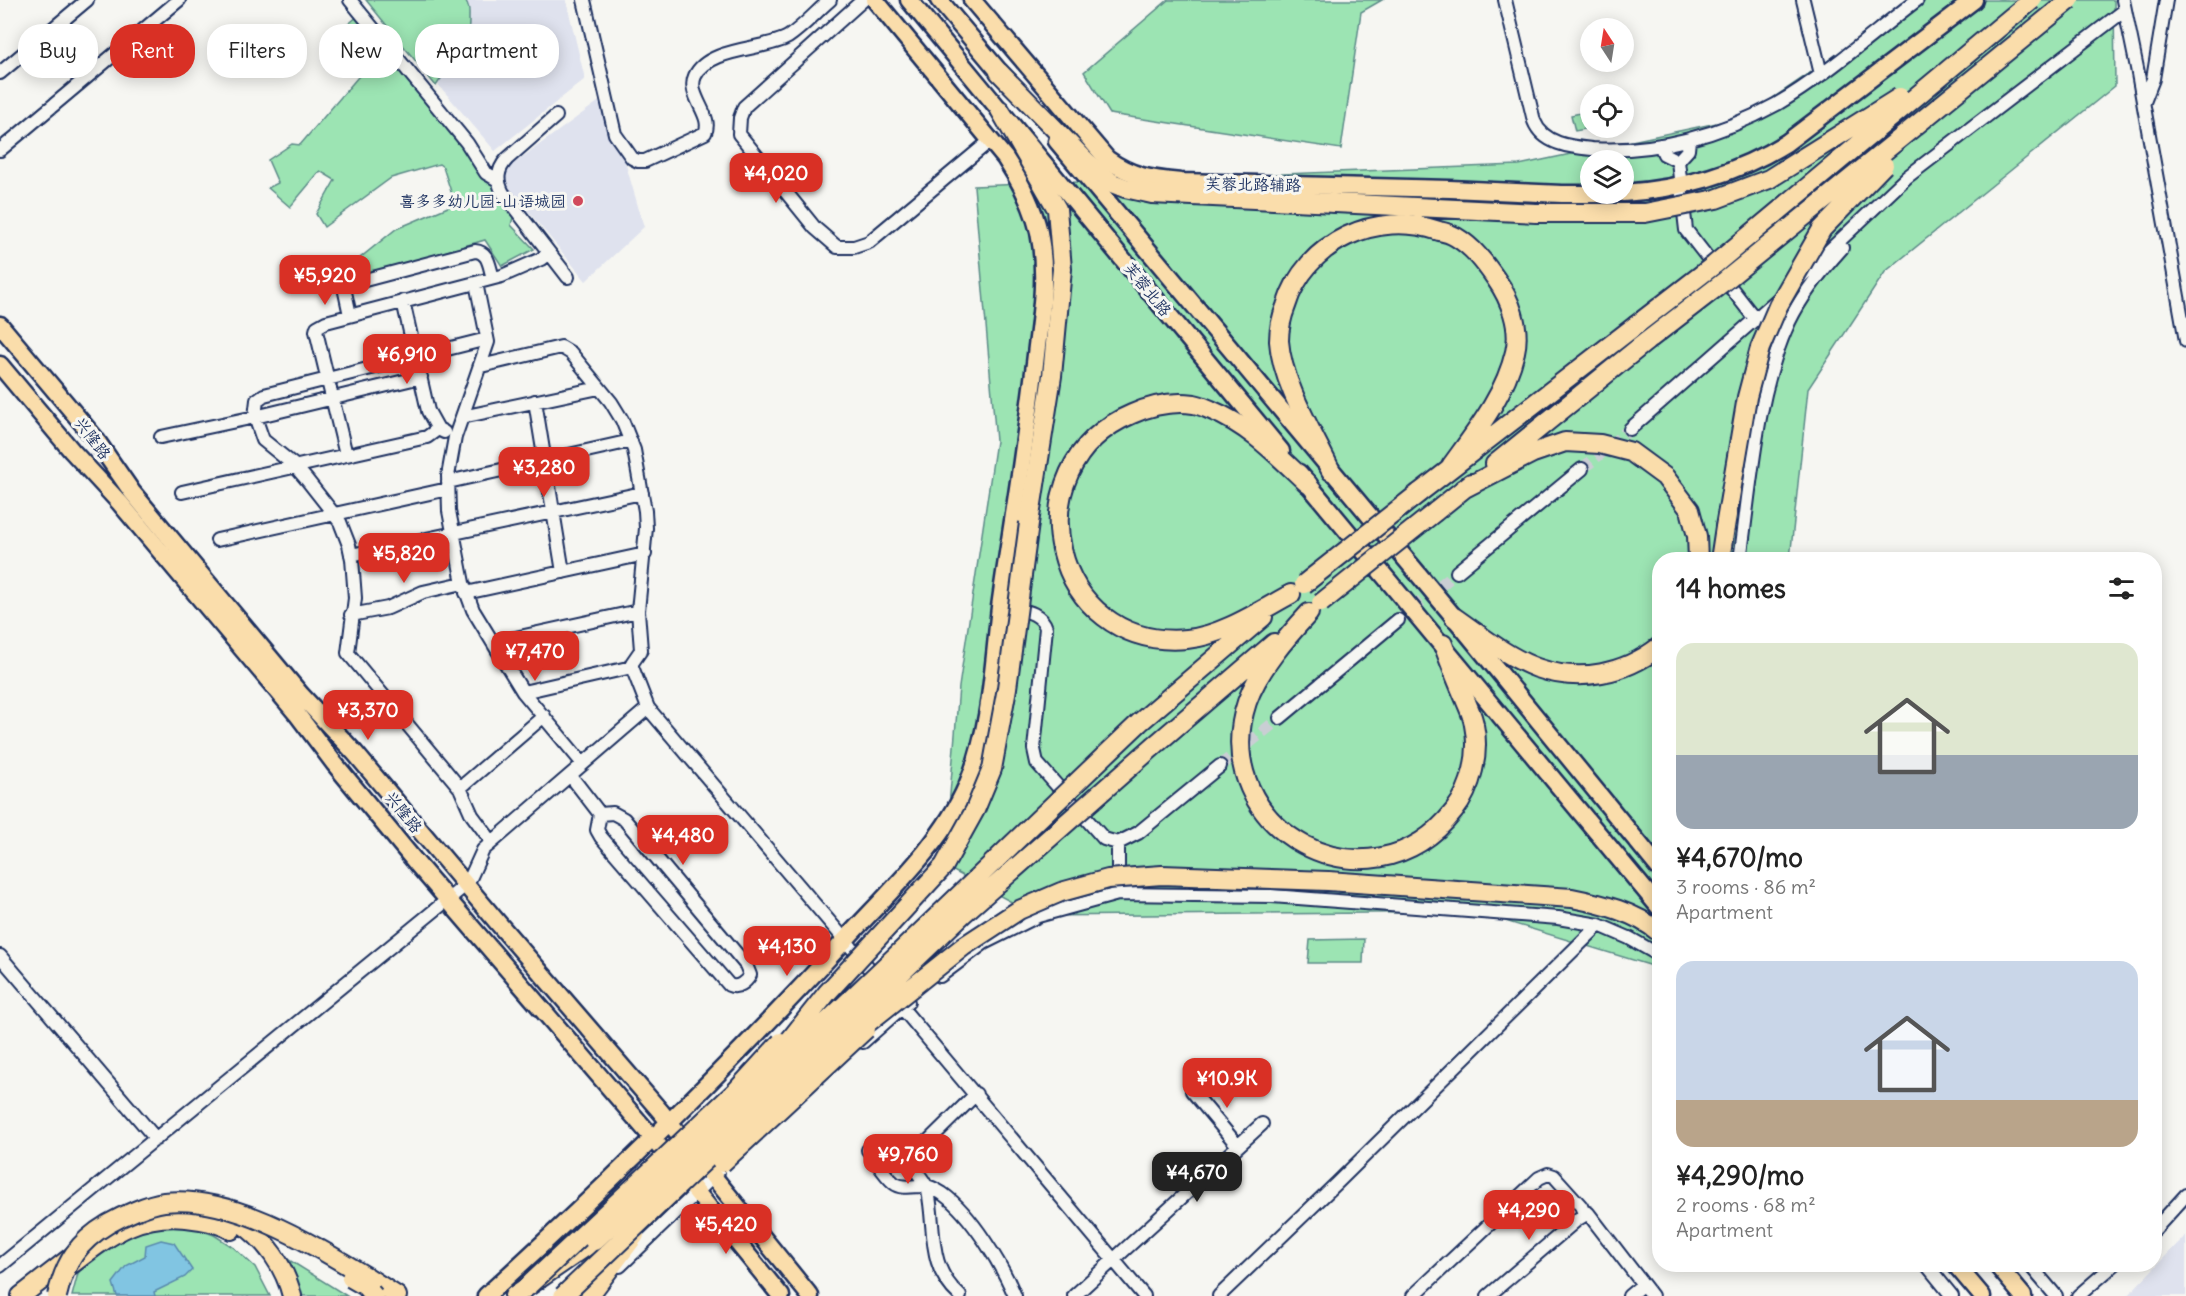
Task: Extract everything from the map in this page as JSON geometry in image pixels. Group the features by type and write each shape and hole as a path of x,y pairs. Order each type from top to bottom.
{"highway":[{"path":"563,1296 655,1209 825,1022 1139,723 1297,589 1451,466 1714,265 2032,0"},
{"path":"526,1292 594,1241 733,1124 963,914 1315,608 1726,280 2070,0"},
{"path":"999,72 1089,164 1112,183 1152,194 1536,213 1645,213 1716,199 1768,179 1958,61"},
{"path":"1721,552 1748,398 1760,348 1778,306 1822,229 1945,103"},
{"path":"526,1292 735,1092 944,866 975,810 992,769 1052,376 1062,269 1057,209 1000,110"},
{"path":"1331,471 1285,374 1279,340 1283,314 1291,290 1304,269 1319,254 1344,237 1366,228 1398,223 1424,225 1455,236 1479,256 1504,290 1516,328 1515,351 1492,409 1451,466"},
{"path":"1297,589 1238,622 1188,639 1165,639 1120,628 1095,611 1081,594 1069,572 1060,548 1057,521 1059,501 1072,464 1093,438 1113,422 1146,408 1166,405 1195,404 1230,418 1258,437 1308,484"},
{"path":"1463,489 1533,453 1565,442 1600,444 1631,452 1665,477 1690,510 1698,536 1698,552"},
{"path":"1315,608 1281,643 1247,702 1242,732 1242,761 1248,785 1262,809 1284,832 1312,850 1334,857 1362,861 1388,856 1409,848 1426,839 1444,824 1460,803 1471,779 1476,748 1474,724 1443,644"},
{"path":"1454,617 1511,656 1537,668 1580,677 1611,672 1642,660 1652,652"},
{"path":"733,1124 964,946 1019,909 1062,892 1108,879 1162,875 1328,881 1572,897 1605,904 1652,926"},
{"path":"610,1267 912,986"},
{"path":"733,1124 827,993"},
{"path":"57,1296 62,1274 77,1248 97,1231 118,1218 162,1202 189,1202 225,1209 268,1223 331,1255 397,1296"},
{"path":"21,1296 114,1224 143,1212 167,1206 205,1210 239,1221 270,1251 286,1288"},
{"path":"68,1296 83,1262 121,1226 146,1215 173,1209 194,1210 260,1230 365,1286 374,1296"},
{"path":"589,1296 655,1209"},
{"path":"33,1296 109,1235 140,1221 170,1216 222,1225 249,1239 286,1288"}],"main road":[{"path":"486,1296 560,1229 757,1035 844,941 945,828 966,789 978,758 990,705 1000,605 1025,444 1044,287 1043,257 1032,209 1018,179 991,140 875,0"},
{"name":"芙蓉北路","path":"909,0 1652,898"},
{"name":"芙蓉北路","path":"939,0 1454,617 1652,859"},
{"name":"芙蓉北路辅路","path":"972,0 1107,159 1124,171 1138,176 1181,183 1580,194"},
{"path":"1634,192 1682,186 1730,171 1765,156 1786,143 1974,0"},
{"name":"兴隆路","path":"0,325 94,438 132,492 301,695 356,753 669,1121 810,1296"},
{"name":"兴隆路","path":"0,365 72,451 120,503 297,714 340,771 652,1138 781,1296"},
{"path":"1962,1272 1982,1296"},
{"path":"2003,1272 2023,1296"}],"street":[{"path":"0,73 87,0"},
{"path":"0,150 179,0"},
{"path":"350,0 467,143 486,173 498,180"},
{"path":"584,0 615,134 632,158 638,161 645,161 705,133 707,124 698,103 694,84 695,76 701,69 726,54 786,38 830,0"},
{"path":"863,0 744,107 740,118 739,134 815,228 837,247 854,247 869,242 991,140"},
{"path":"1505,0 1534,121 1541,132 1554,142 1581,148 1629,149 1689,140 1757,114 1786,98 1821,74 1917,0"},
{"path":"1803,0 1821,74"},
{"path":"2144,103 2153,79 2166,0"},
{"path":"1630,429 1756,320 1907,177 2124,5 2144,103 2186,340"},
{"path":"556,116 501,165 498,180 503,193 568,277"},
{"path":"1678,161 1688,150 1689,140"},
{"path":"1659,145 1664,154 1678,161"},
{"path":"1678,161 1686,230 1756,320"},
{"path":"1741,552 1761,417 1773,363 1790,322 1824,269 1907,177"},
{"path":"350,315 345,292 346,285 475,250 487,257 493,278"},
{"path":"346,455 316,331 317,327 350,315 493,278 541,259 549,252"},
{"path":"476,282 487,339 486,352 455,437 448,485 453,532 464,588 473,610 523,692 583,764"},
{"path":"403,301 428,411 438,429 455,437"},
{"path":"487,339 260,397 257,400 255,417 262,440 295,466 339,522 351,555 355,598 348,652 351,659 460,788 472,815 492,842"},
{"path":"481,366 561,347 572,353 622,420 631,441 642,493 646,528 638,612 641,650 632,663 632,667 648,708 1144,1296"},
{"path":"161,437 421,377"},
{"path":"462,417 599,388"},
{"path":"535,401 563,572"},
{"path":"182,492 427,437 438,429"},
{"path":"218,540 334,514 544,460 631,441"},
{"path":"1457,572 1582,468"},
{"path":"351,555 642,493"},
{"path":"351,615 388,608 423,592 464,588 563,572 645,554"},
{"path":"1000,605 1036,615 1041,618 1046,628 1034,749 1037,763 1104,839 1118,843 1138,833 1220,766"},
{"path":"493,643 638,612"},
{"path":"1280,718 1398,621"},
{"path":"523,692 632,667"},
{"path":"0,1266 467,884 483,850 648,708"},
{"path":"460,788 544,716"},
{"path":"570,775 600,814 597,830 601,837 732,987 746,981 750,975 746,965 624,819 613,813 600,814"},
{"path":"1118,843 1118,894"},
{"path":"589,1296 714,1176 902,1007 984,944 1038,916 1118,894 1272,896 1558,918 1599,925 1652,951"},
{"path":"1219,1296 1337,1184 1599,925"},
{"path":"0,956 156,1139"},
{"path":"1192,1091 1239,1146"},
{"path":"960,1296 945,1278 937,1257 932,1241 926,1186 915,1170 911,1158 976,1095"},
{"path":"1074,1296 1262,1124"},
{"path":"868,1150 894,1183 906,1187 926,1186 944,1195 959,1209 996,1257 1016,1296"},
{"path":"1413,1296 1544,1175 1554,1176 1583,1211 1588,1213 1652,1296"},
{"path":"2162,1221 2186,1195"},
{"path":"1488,1296 1588,1213"},
{"path":"1932,1272 1952,1296"},
{"path":"2036,1272 2056,1296"},
{"path":"2078,1296 2106,1272"},
{"path":"1629,1296 1642,1284"}],"shaded area":[{"path":"366,0 566,0 585,79 495,151 433,78 559,78 559,24 415,24 415,57 403,43 403,24 387,24"},
{"name":"喜多多幼儿园-山语城园","path":"606,96 644,227 586,281 498,175"},
{"path":"2186,1235 2186,1296 2127,1296 2150,1272 2162,1272 2162,1260"}],"green space":[{"path":"366,0 465,0 468,5 469,24 415,24 415,60 403,45 403,24 386,24"},
{"path":"1168,0 1382,0 1361,12 1341,149 1110,114 1084,72"},
{"path":"1917,0 2114,0 2115,86 1885,272 1808,389 1791,552 1652,552 1652,966 1476,912 1038,916 944,866 959,687 996,441 974,186 1519,165 1580,152 1580,204 1634,204 1634,150 1590,150 1745,117"},
{"path":"358,16 365,24 348,24"},
{"path":"403,71 491,178 514,214 511,225 534,249 502,266 485,240 345,281 340,274 396,229 455,204 443,167 439,164 391,178 324,227 316,214 335,180 320,171 290,207 268,188 278,183 268,160 292,144 300,145 357,78 403,78"},
{"path":"429,78 441,78 436,86"},
{"path":"1580,113 1580,130 1575,131 1571,115"},
{"path":"1364,939 1363,963 1308,963 1310,940"},
{"path":"156,1225 189,1226 214,1235 233,1247 255,1267 270,1296 72,1296 78,1273 112,1238"},
{"path":"281,1255 347,1296 298,1296"}],"water":[{"path":"161,1240 174,1243 192,1270 185,1277 154,1292 155,1296 117,1296 113,1283 126,1266 145,1256 146,1245"}],"tunnel":[{"path":"1582,469 1630,429"},
{"path":"1398,620 1457,572"},
{"path":"1220,766 1280,718"}],"place":[{"name":"喜多多幼儿园-山语城园","path":"578,201"}]}
